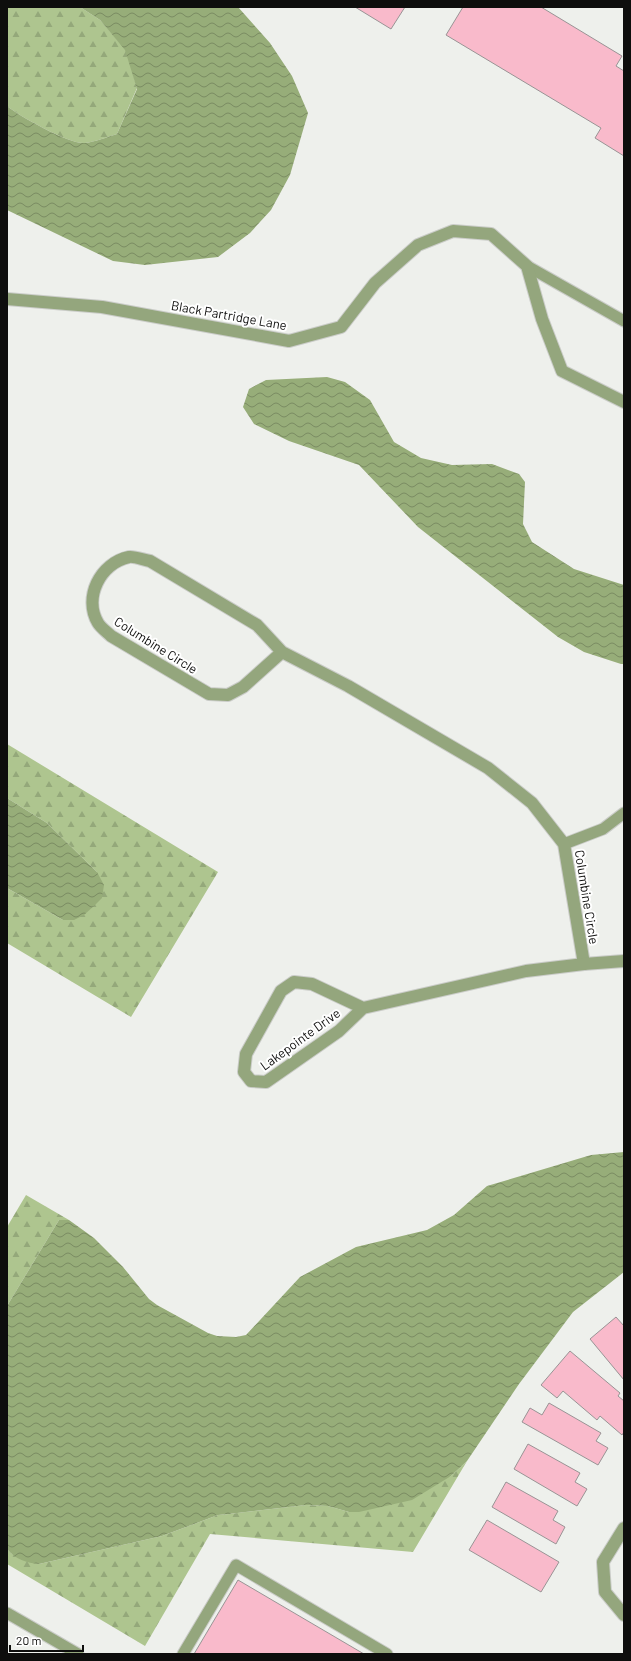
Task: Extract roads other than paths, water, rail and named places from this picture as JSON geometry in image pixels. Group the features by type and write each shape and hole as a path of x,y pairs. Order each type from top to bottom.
{"street":[{"name":"Black Partridge Lane","path":"7,299 102,307 289,341 341,327 374,283 418,245 453,231 491,234 526,266"},
{"path":"526,266 542,319 562,371 624,402"},
{"name":"Columbine Circle","path":"282,652 242,687 228,695 209,694 111,636 98,624 92,608 93,594 99,577 111,564 130,556 150,561 258,625 282,652 348,686 488,768 532,803 564,844 584,964"},
{"path":"363,1008 526,971 624,961"},
{"name":"Lakepointe Drive","path":"294,982 312,984 363,1008 339,1031 266,1082 251,1081 244,1072 246,1054 281,991 294,982"},
{"path":"624,1528 603,1562 605,1592 624,1615"}],"lane":[{"path":"526,266 624,321"},
{"path":"564,844 602,829 624,813"},
{"path":"183,1654 236,1566 387,1654"},
{"path":"7,1612 78,1654"}],"water":[{"path":"80,7 238,7 270,43 292,76 308,113 290,175 271,210 250,233 218,257 145,265 113,261 7,210 7,106 33,123 57,135 85,143 97,141 117,134 137,89 125,50 100,20"},
{"path":"327,377 345,382 370,400 394,442 421,458 452,465 492,464 519,474 525,482 523,524 532,542 574,569 624,585 624,664 584,652 558,637 418,527 359,465 289,441 254,424 243,407 249,389 266,380"},
{"path":"7,798 47,823 97,872 104,885 102,898 84,915 74,920 63,920 7,888"},
{"path":"624,1152 624,1272 573,1312 519,1384 467,1461 451,1476 412,1500 359,1512 349,1512 328,1506 306,1505 218,1515 162,1536 39,1564 22,1560 7,1549 7,1306 59,1220 69,1220 94,1238 123,1267 149,1299 157,1305 208,1333 217,1336 236,1337 246,1335 300,1277 356,1247 427,1230 454,1215 487,1186 591,1155"}]}
